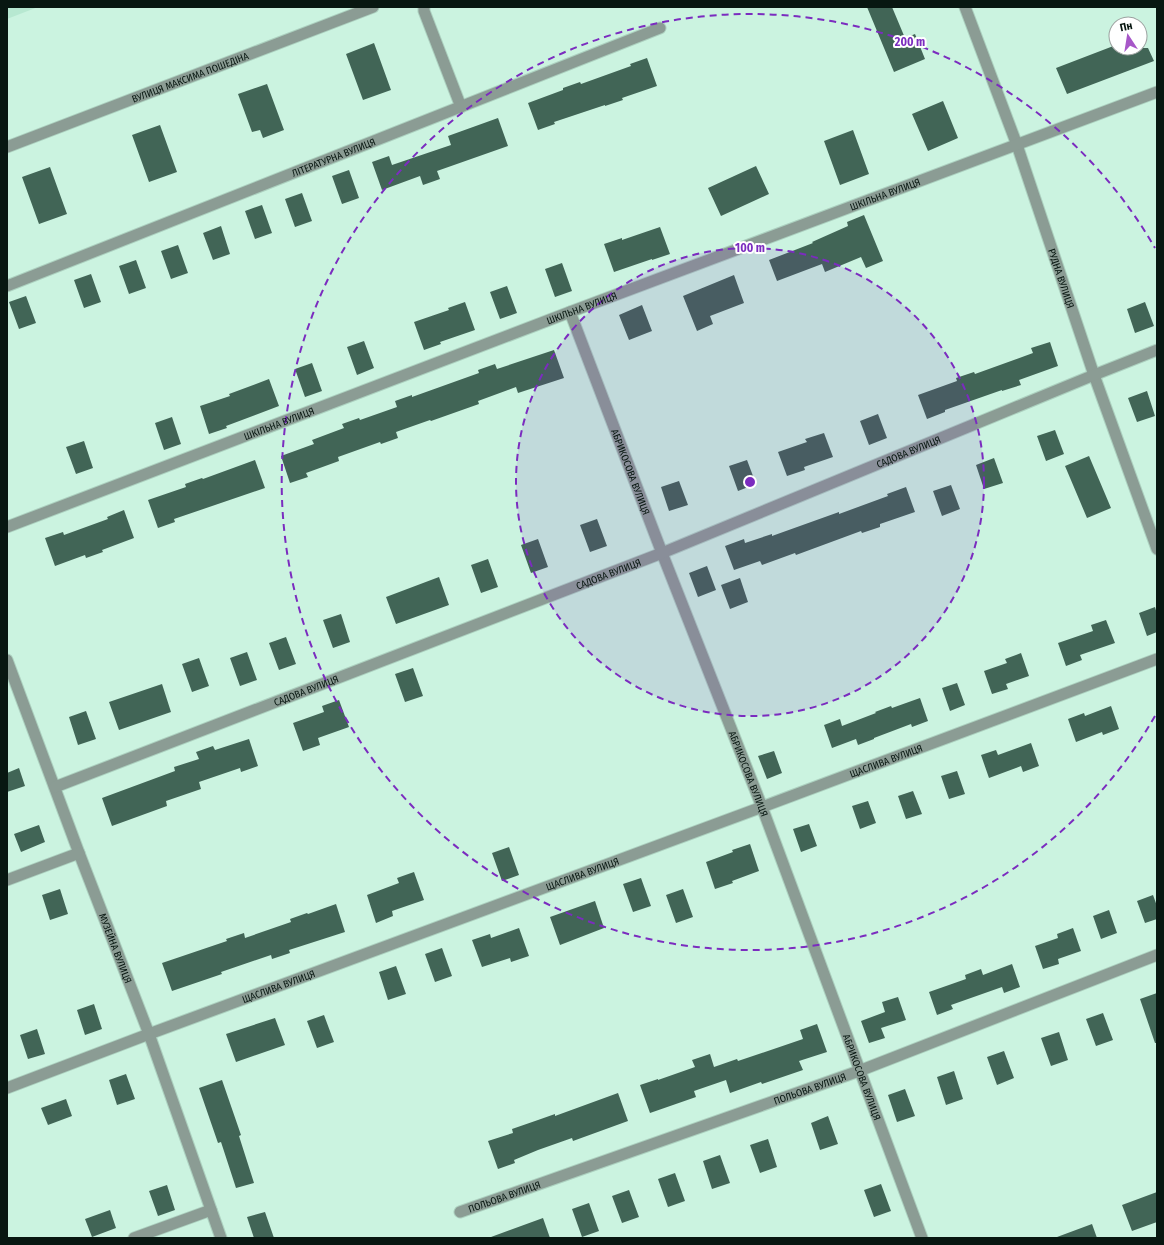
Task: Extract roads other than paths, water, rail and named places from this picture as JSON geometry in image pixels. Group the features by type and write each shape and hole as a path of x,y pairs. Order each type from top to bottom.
{"street":[{"name":"ВУЛИЦЯ МАКСИМА ПОШЕДІНА","path":"7,147 373,7"},
{"path":"424,7 424,11 461,106"},
{"name":"РУДНА ВУЛИЦЯ","path":"965,7 1017,145 1094,375 1157,549"},
{"name":"ЛІТЕРАТУРНА ВУЛИЦЯ","path":"7,286 660,28"},
{"name":"ШКІЛЬНА ВУЛИЦЯ","path":"7,527 570,312 1157,92"},
{"name":"АБРИКОСОВА ВУЛИЦЯ","path":"570,312 662,553 762,808 922,1238"},
{"name":"САДОВА ВУЛИЦЯ","path":"55,787 662,553 1157,350"},
{"name":"ЩАСЛИВА ВУЛИЦЯ","path":"7,1088 149,1034 762,808 1157,659"},
{"name":"МУЗЕЙНА ВУЛИЦЯ","path":"8,667 149,1034 221,1238"},
{"path":"7,880 79,853"},
{"name":"ПОЛЬОВА ВУЛИЦЯ","path":"460,1212 859,1071 1157,955"},
{"path":"134,1238 211,1210"}]}
